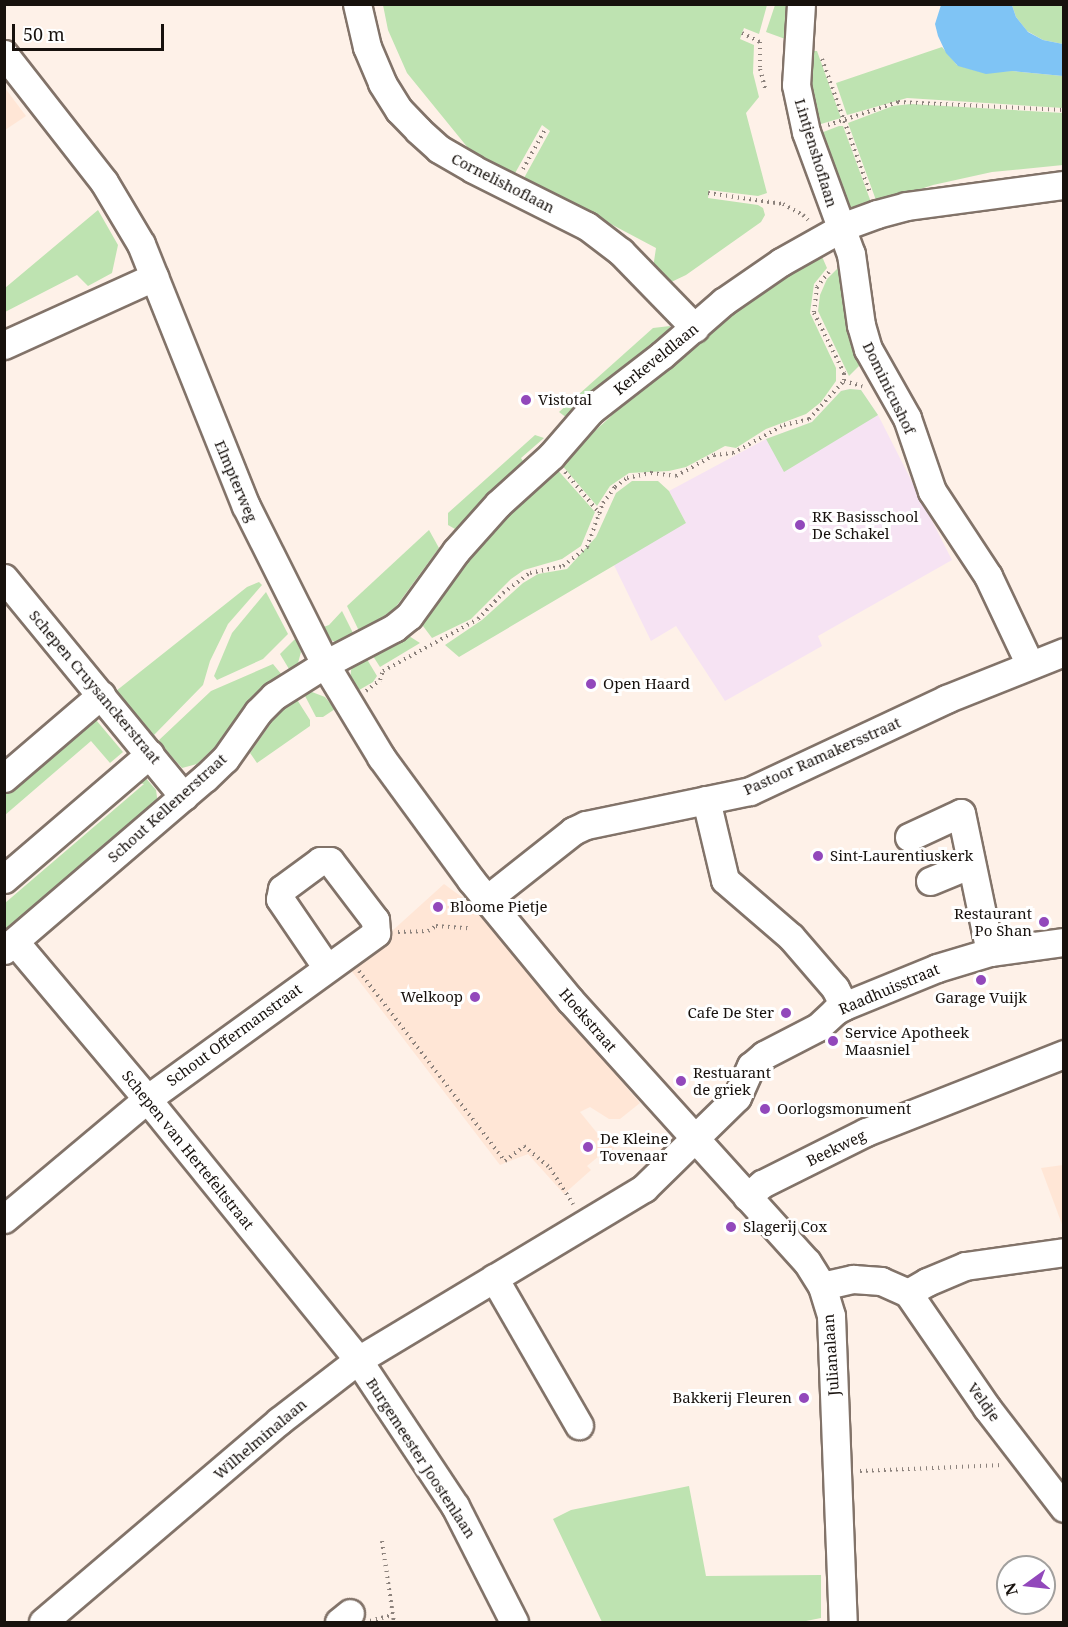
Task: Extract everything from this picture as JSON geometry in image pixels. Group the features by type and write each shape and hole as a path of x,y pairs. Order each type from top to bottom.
{"street":[{"name":"Cornelishoflaan","path":"357,4 367,47 381,83 399,110 439,149 587,226 621,252 695,328"},
{"name":"Lintjenshoflaan","path":"801,4 796,85 832,234"},
{"name":"Elmpterweg","path":"4,54 119,205 141,244 246,506 325,664 408,797 487,899"},
{"name":"Kerkeveldlaan","path":"325,664 394,628 409,616 463,543 498,504 551,456 591,410 695,328 723,302 757,278 832,234 878,214 906,206 1064,184"},
{"name":"Dominicushof","path":"832,234 851,254 861,325 868,349 907,418 932,491 988,576 1030,665"},
{"path":"4,345 154,277"},
{"name":"Schepen Cruysanckerstraat","path":"4,578 184,797"},
{"name":"Pastoor Ramakersstraat","path":"487,899 573,831 586,825 750,791 946,699 1064,652"},
{"name":"Schout Kellenerstraat","path":"10,946 225,759 258,712 274,696 325,664"},
{"path":"4,778 101,695"},
{"path":"4,879 150,754"},
{"path":"706,800 725,880 791,937 835,988 844,1006"},
{"path":"909,837 961,813 990,952"},
{"path":"336,961 280,899 282,889 320,861 330,861 375,920 376,933"},
{"path":"930,881 971,864"},
{"name":"Hoekstraat","path":"487,899 598,1032 693,1138"},
{"name":"Schout Offermanstraat","path":"4,1219 147,1099 376,933"},
{"name":"Raadhuisstraat","path":"693,1138 737,1097 751,1066 764,1055 818,1027 844,1006 937,968 990,952 1064,942"},
{"name":"Schepen van Hertefeltstraat","path":"10,946 147,1099 358,1360"},
{"name":"Beekweg","path":"747,1197 762,1184 866,1132 1064,1054"},
{"name":"Julianalaan","path":"693,1138 807,1262 822,1286 831,1316 843,1623"},
{"name":"Wilhelminalaan","path":"43,1623 279,1421 358,1360 644,1188 693,1138"},
{"path":"822,1286 853,1279 880,1281 908,1293 927,1282 965,1266 1064,1252"},
{"path":"494,1278 579,1425"},
{"name":"Veldje","path":"908,1293 987,1408 1064,1508"},
{"name":"Burgemeester Joostenlaan","path":"358,1360 455,1506 514,1623"}],"path":[{"path":"742,33 760,42 760,69 766,91"},
{"path":"821,48 822,60 878,214"},
{"path":"845,120 898,102 1064,110"},
{"path":"513,188 546,128"},
{"path":"708,193 783,204 803,214 832,234"},
{"path":"348,703 380,680 382,671 478,619 503,593 530,573 563,566 587,547 601,515 603,504 615,487 627,478 651,473 676,476 714,455 733,453 784,425 809,419 844,381"},
{"path":"551,456 601,515"},
{"path":"376,933 428,931 436,926 468,928"},
{"path":"336,961 505,1161 524,1146 550,1168 586,1223"},
{"path":"837,1472 1030,1464"},
{"path":"382,1541 394,1623"}],"shaded area":[{"path":"5,88 26,116 4,130"},
{"path":"861,390 878,415 952,560 818,636 822,646 725,701 676,626 651,641 612,561 686,523 669,491 766,439 812,422 841,391"},
{"path":"444,884 466,900 640,1103 620,1119 609,1119 590,1107 580,1112 606,1144 612,1143 614,1148 611,1152 605,1151 587,1166 591,1170 564,1194 528,1154 500,1165 350,969"},
{"path":"1064,1165 1063,1227 1041,1168"}],"green space":[{"path":"383,5 767,5 759,34 744,28 740,39 754,45 753,73 759,97 746,113 767,193 758,196 709,190 708,198 758,205 763,208 765,215 761,222 686,275 667,284 653,268 656,248 524,178 550,131 542,125 514,175 477,159 407,73 388,30"},
{"path":"775,5 793,5 788,40 766,32"},
{"path":"1012,5 1063,5 1063,44 1043,40 1027,31 1016,17"},
{"path":"942,47 957,65 981,72 1012,71 1063,76 1063,108 907,98 847,115 836,83"},
{"path":"803,51 817,51 841,118 811,127"},
{"path":"911,104 1063,113 1063,165 992,172 933,185 877,203 848,123 893,106"},
{"path":"843,126 872,205 851,211 845,209 813,136"},
{"path":"98,210 118,245 112,273 88,286 77,275 5,312 5,288"},
{"path":"820,252 827,268 814,284 810,313 836,368 836,381 821,402 806,414 766,429 736,448 725,446 686,467 669,471 629,473 610,486 597,506 560,463 717,319"},
{"path":"844,262 865,360 849,376 818,311 820,295 827,279"},
{"path":"670,326 669,334 571,421 559,412 653,328"},
{"path":"861,390 878,415 784,472 766,439 812,422 841,391"},
{"path":"535,435 544,438 521,458 525,464 455,529 448,525 448,513"},
{"path":"555,467 595,512 581,546 562,559 524,570 511,579 471,619 432,638 417,618 485,529"},
{"path":"632,481 658,481 669,491 686,523 459,657 445,645 482,620 523,583 538,574 567,569 596,537 616,493"},
{"path":"429,530 439,548 395,608 360,633 347,606"},
{"path":"259,582 262,585 228,624 210,661 203,685 154,735 116,691 247,587"},
{"path":"266,592 288,634 263,659 217,680 214,676 232,633"},
{"path":"342,611 355,637 335,642 318,629 329,625"},
{"path":"401,631 420,643 380,667 371,653"},
{"path":"297,637 301,652 298,663 289,669 280,654"},
{"path":"365,656 377,676 373,682 354,693 350,684 351,670 357,660"},
{"path":"273,664 282,675 267,685 239,714 221,741 197,764 182,768 158,741 211,691"},
{"path":"312,692 325,697 335,709 323,717 316,717 304,694"},
{"path":"296,698 310,720 310,726 257,763 250,753 271,723 270,714 283,709"},
{"path":"91,714 123,752 110,763 91,741 5,815 5,786"},
{"path":"139,770 156,790 158,804 5,934 5,903 144,784 128,781"},
{"path":"689,1486 706,1576 821,1575 821,1618 801,1622 602,1622 553,1519 571,1510"}],"water":[{"path":"941,5 1012,5 1016,17 1028,32 1043,40 1063,44 1063,76 1012,71 986,74 958,66 946,53 938,36 935,24"}],"place":[{"name":"Vistotal","path":"526,400"},
{"name":"RK Basisschool De Schakel","path":"800,525"},
{"name":"Open Haard","path":"591,684"},
{"name":"Sint-Laurentiuskerk","path":"818,856"},
{"name":"Bloome Pietje","path":"438,907"},
{"name":"Restaurant Po Shan","path":"1044,922"},
{"name":"Garage Vuijk","path":"981,980"},
{"name":"Welkoop","path":"475,997"},
{"name":"Cafe De Ster","path":"786,1013"},
{"name":"Service Apotheek Maasniel","path":"833,1041"},
{"name":"Restuarant de griek","path":"681,1081"},
{"name":"Oorlogsmonument","path":"765,1109"},
{"name":"De Kleine Tovenaar","path":"588,1147"},
{"name":"Slagerij Cox","path":"731,1227"},
{"name":"Bakkerij Fleuren","path":"804,1398"}]}
